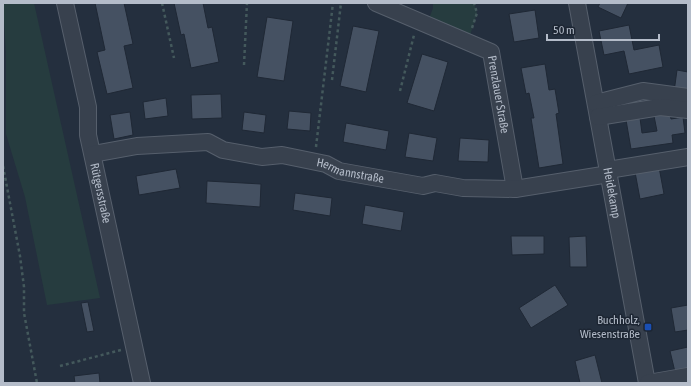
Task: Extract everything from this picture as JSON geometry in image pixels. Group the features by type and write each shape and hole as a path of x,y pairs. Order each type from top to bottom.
{"street":[{"name":"Rütgersstraße","path":"65,3 88,107 88,135 142,383"},
{"name":"Prenzlauer Straße","path":"376,3 492,52 515,189"},
{"name":"Heidekamp","path":"577,3 648,383"},
{"path":"597,110 643,91 688,97"},
{"path":"597,110 660,107 688,110"},
{"name":"Hermannstraße","path":"93,154 137,146 208,142 223,150 262,157 282,155 326,164 339,171 423,186 435,184 463,188 515,189 688,157"},
{"path":"648,383 688,376"}],"path":[{"path":"162,3 174,58"},
{"path":"244,65 247,3"},
{"path":"315,162 333,3"},
{"path":"332,80 341,3"},
{"path":"468,42 477,13 474,3"},
{"path":"400,91 418,20"},
{"path":"3,166 20,256 24,287 24,313 37,383"},
{"path":"60,366 107,354"}],"green space":[{"path":"3,3 34,3 100,298 47,305 25,197 6,134 6,53"},
{"path":"433,3 474,3 477,13 468,42 427,24 433,8"}],"building":[{"path":"95,3 124,3 133,44 124,46 133,88 107,94 97,52 105,50"},
{"path":"174,3 203,3 208,28 212,27 219,62 191,68 184,34 181,35"},
{"path":"600,3 628,3 621,18 598,7"},
{"path":"535,10 539,38 514,42 509,14"},
{"path":"267,17 293,21 284,81 257,77"},
{"path":"629,25 634,50 659,45 663,67 629,74 624,51 604,55 599,31"},
{"path":"353,26 379,31 366,92 340,86"},
{"path":"422,54 448,62 434,111 407,103"},
{"path":"545,64 549,90 555,89 559,113 556,114 563,164 539,168 531,118 534,118 529,93 526,94 521,68"},
{"path":"677,70 688,72 688,93 674,92"},
{"path":"221,94 222,118 192,119 191,95"},
{"path":"166,98 168,116 145,119 143,102"},
{"path":"289,111 311,113 310,131 287,129"},
{"path":"130,112 133,135 114,139 110,115"},
{"path":"244,112 266,115 264,133 242,130"},
{"path":"670,114 671,119 683,117 685,133 672,135 673,143 631,149 626,120 640,118 642,133 657,131 654,116"},
{"path":"346,123 389,131 386,150 343,142"},
{"path":"409,133 437,138 433,161 405,157"},
{"path":"460,138 489,140 488,162 458,161"},
{"path":"659,167 664,194 640,199 635,172"},
{"path":"176,169 180,188 139,195 136,176"},
{"path":"207,181 261,184 260,207 206,203"},
{"path":"295,193 332,198 330,216 293,210"},
{"path":"365,205 404,212 401,231 362,224"},
{"path":"511,236 544,236 544,254 512,255"},
{"path":"586,236 587,267 570,267 569,237"},
{"path":"555,285 568,305 531,328 519,308"},
{"path":"88,302 94,331 87,332 81,303"},
{"path":"688,305 688,330 675,332 671,308"},
{"path":"688,347 688,369 675,372 670,351"},
{"path":"595,355 602,383 580,383 575,361"},
{"path":"99,373 100,383 75,383 74,376"}],"place":[{"name":"Buchholz, Wiesenstraße","path":"648,327"}]}
